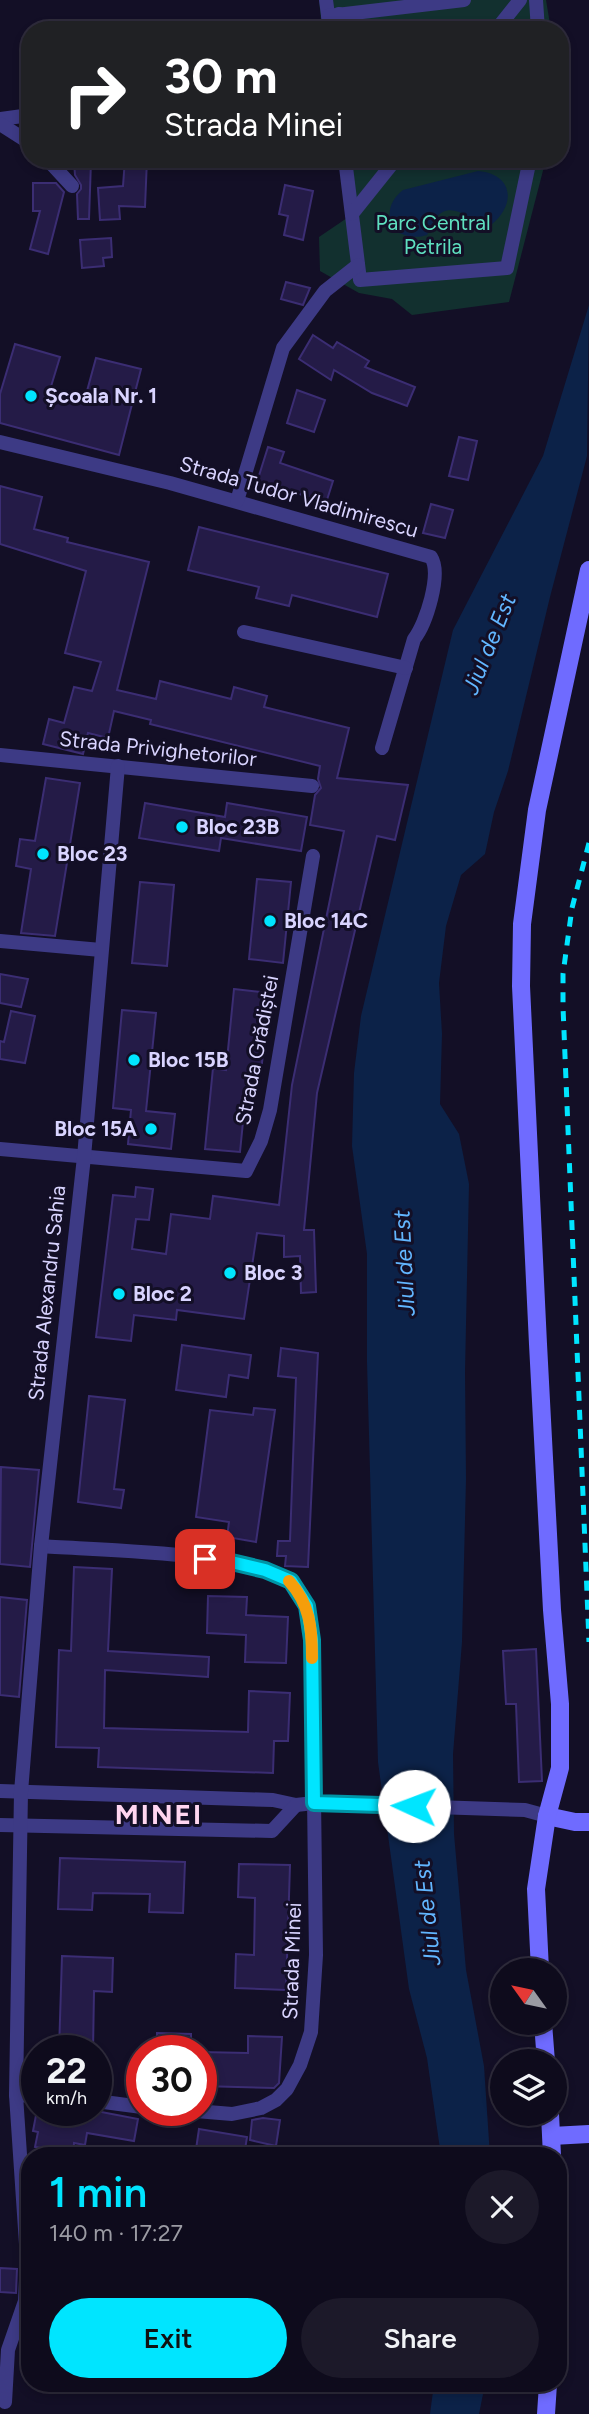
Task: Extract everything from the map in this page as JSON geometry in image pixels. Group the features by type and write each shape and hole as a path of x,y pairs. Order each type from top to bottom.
{"street":[{"path":"326,0 332,20 464,0"},
{"path":"503,21 520,0"},
{"path":"536,0 537,21"},
{"path":"0,121 21,117"},
{"path":"0,121 21,136"},
{"path":"55,168 72,186"},
{"path":"346,168 360,280 507,268 528,168"},
{"path":"352,214 389,168"},
{"path":"237,501 283,348 325,291 358,265"},
{"name":"Strada Tudor Vladimirescu","path":"0,442 237,501 431,557 435,563 436,574 422,629 414,639 382,748"},
{"path":"539,1958 536,1889 547,1816 560,1768 560,1704 552,1610 537,1331 522,996 522,924 537,810 589,570"},
{"path":"243,632 406,668"},
{"name":"Strada Privighetorilor","path":"0,755 312,786"},
{"name":"Strada Alexandru Sahia","path":"19,1825 41,1546 83,1157 118,766"},
{"name":"Strada Grădiștei","path":"0,1149 246,1171 261,1141 270,1110 313,856"},
{"path":"0,941 101,950"},
{"name":"Strada Minei","path":"41,1546 223,1560 265,1570 291,1581 307,1606 312,1640 316,1955 311,2032 300,2065 287,2088 276,2100 261,2108 232,2114 217,2113"},
{"path":"0,1791 273,1800 296,1805 314,1803 525,1810 575,1822 589,1822"},
{"path":"0,1825 272,1831 296,1805"},
{"path":"19,1825 16,2095 21,2170"},
{"path":"16,2095 21,2095"},
{"path":"551,2126 552,2147"},
{"path":"552,2136 589,2134"},
{"path":"5,2402 8,2350 21,2313"},
{"path":"546,2414 547,2392"}],"green space":[{"path":"319,0 546,0 550,21 321,21"},
{"name":"Parc Central Petrila","path":"340,168 544,168 509,302 412,315 392,299 359,293 320,271 319,237 347,218"}],"water":[{"path":"478,171 498,178 507,191 505,208 491,225 480,226 464,214 452,210 435,219 427,235 418,237 394,231 390,209 403,190"},
{"name":"Jiul de Est","path":"589,305 587,456 485,854 461,875 446,926 439,983 442,1034 440,1104 459,1134 469,1184 466,1479 462,1642 453,1754 454,1834 466,1970 484,2066 489,2147 440,2147 427,2058 409,1989 378,1762 367,1362 367,1254 352,1146 354,1073 361,1016 453,630 543,456"},
{"path":"433,2392 483,2392 479,2414 430,2414"}],"building":[{"path":"74,168 91,168 89,219 78,219 77,194 81,185"},
{"path":"124,168 147,168 145,207 119,206 120,219 100,220 98,188 123,186"},
{"path":"33,183 56,183 64,192 48,254 30,249 40,211 33,211"},
{"path":"285,185 313,191 303,240 284,235 288,216 279,214"},
{"path":"111,238 112,257 103,258 104,266 82,268 80,240"},
{"path":"286,282 310,288 303,305 281,299"},
{"path":"313,335 333,348 337,342 369,361 365,367 415,387 407,406 372,393 334,370 331,380 299,359"},
{"path":"15,344 60,357 49,393 84,402 96,358 141,369 119,455 0,423 0,394"},
{"path":"297,390 325,400 314,432 287,423"},
{"path":"459,437 477,441 468,480 449,476"},
{"path":"268,447 284,452 280,463 333,481 326,503 273,485 271,490 256,485"},
{"path":"0,486 42,497 34,529 68,538 67,542 149,562 117,690 156,699 160,681 231,699 234,687 267,696 264,707 349,728 337,778 408,785 395,840 377,836 317,1093 304,1230 314,1230 316,1292 301,1293 300,1256 284,1257 284,1236 257,1233 244,1319 177,1310 176,1320 134,1315 131,1341 96,1337 113,1195 135,1197 136,1187 153,1189 149,1220 136,1219 132,1249 166,1254 171,1214 210,1219 213,1196 279,1205 292,1085 344,831 310,825 315,795 321,788 318,779 320,766 150,724 151,720 114,711 108,738 88,733 83,754 43,744 49,719 64,723 74,687 92,691 101,662 65,653 86,571 0,544"},
{"path":"431,504 453,510 445,538 423,533"},
{"path":"199,527 388,574 377,617 292,595 289,606 256,598 259,587 188,570"},
{"name":"Bloc 23","path":"46,778 80,783 55,936 21,933 31,869 16,866 20,839 35,841"},
{"path":"145,803 225,817 227,803 307,817 301,851 221,838 219,851 139,838"},
{"name":"Bloc 14C","path":"257,879 291,882 283,963 249,959"},
{"name":"Bloc 23B","path":"140,882 174,885 167,966 132,963"},
{"path":"0,974 28,979 21,1007 0,1003"},
{"path":"234,989 269,993 261,1073 248,1072 240,1152 205,1149 213,1068 226,1070"},
{"name":"Bloc 15B","path":"122,1010 156,1013 146,1111 175,1114 171,1149 128,1144 131,1110 113,1108"},
{"path":"11,1011 35,1016 25,1063 0,1059 0,1041 4,1042"},
{"path":"182,1345 251,1355 248,1378 229,1375 226,1397 176,1390"},
{"path":"281,1348 318,1353 308,1567 285,1566 286,1556 277,1556 278,1541 290,1541 296,1378 278,1376"},
{"path":"89,1396 125,1400 114,1489 124,1490 121,1508 78,1502"},
{"path":"254,1408 275,1410 256,1542 227,1537 229,1522 196,1517 210,1410 253,1415"},
{"path":"1,1467 39,1470 30,1567 0,1564"},
{"path":"74,1567 112,1569 108,1651 209,1657 208,1677 105,1670 104,1728 248,1732 249,1691 290,1693 288,1741 274,1741 273,1773 98,1767 99,1748 56,1747 59,1650 71,1651"},
{"path":"208,1596 247,1597 246,1615 288,1617 286,1663 245,1662 246,1635 207,1633"},
{"path":"0,1597 27,1600 19,1697 0,1695"},
{"path":"536,1649 542,1781 519,1782 516,1704 506,1704 503,1651"},
{"path":"60,1858 185,1862 183,1913 149,1912 150,1894 93,1893 92,1910 58,1909"},
{"path":"239,1864 290,1865 286,1990 235,1988 236,1954 254,1955 255,1898 238,1897"},
{"path":"62,1956 113,1958 112,1992 94,1991 93,2035 60,2035"},
{"path":"157,2033 191,2034 191,2035"},
{"path":"248,2036 282,2037 279,2083 274,2088 217,2086 217,2052 248,2053"},
{"path":"112,2114 126,2117 126,2126 137,2126 134,2141 87,2133 85,2145 74,2143 74,2147 35,2147 38,2132 33,2131 34,2126 112,2126"},
{"path":"252,2120 280,2120 276,2146 250,2140"},
{"path":"199,2129 247,2137 245,2147 196,2147"},
{"path":"0,2268 17,2269 16,2293 0,2292"}],"railway":[{"path":"589,843 572,908 563,974 589,1642"}],"slow traffic":[{"path":"289,1581 307,1606 312,1658"}],"place":[{"name":"Școala Nr. 1","path":"31,396"},
{"name":"Bloc 23B","path":"182,827"},
{"name":"Bloc 23","path":"43,854"},
{"name":"Bloc 14C","path":"270,921"},
{"name":"Bloc 15B","path":"134,1060"},
{"name":"Bloc 15A","path":"151,1129"},
{"name":"Bloc 3","path":"230,1273"},
{"name":"Bloc 2","path":"119,1294"}],"district":[{"name":"MINEI","path":"159,1814"}],"route":[{"path":"205,1559 223,1560 265,1570 291,1581 307,1606 312,1640 314,1803 414,1806"}]}
